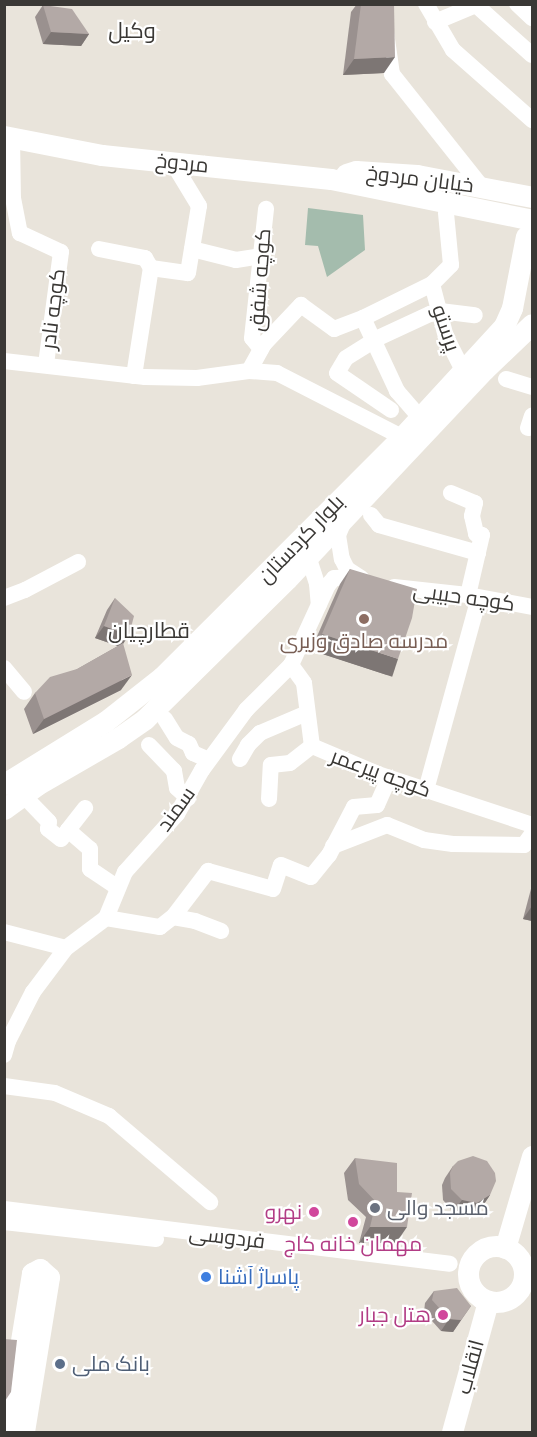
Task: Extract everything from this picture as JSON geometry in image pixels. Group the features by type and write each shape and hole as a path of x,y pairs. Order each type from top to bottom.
{"main road":[{"name":"مردوخ","path":"8,136 102,155 332,179 530,217"},
{"name":"خیابان مردوخ","path":"356,171 417,175 482,187 530,217 446,213 350,195 332,179 356,171"},
{"name":"بلوار کردستان","path":"4,784 114,716 162,677 402,437 504,326 525,276 530,217"},
{"name":"بلوار کردستان","path":"4,809 145,719 287,579 484,370 532,324"},
{"path":"505,1248 532,1156"},
{"path":"488,1247 505,1248 519,1259 528,1284 513,1297 492,1302 475,1293 468,1279 470,1264 474,1256 488,1247"},
{"path":"17,1424 40,1275"},
{"name":"انقلاب","path":"452,1432 492,1302"},
{"name":"انقلاب","path":"462,1432 492,1302"}],"street":[{"path":"382,4 392,74 482,187"},
{"path":"426,4 453,50 532,120"},
{"path":"517,4 532,18"},
{"path":"435,22 476,5 532,55"},
{"name":"کوچه نادر","path":"8,136 9,197 20,233 61,252 46,364"},
{"path":"151,268 188,273 199,206 173,162"},
{"name":"کوچه شفق","path":"261,349 252,338 266,209"},
{"path":"249,370 261,349 301,304 334,329 363,318 432,284 451,265 446,213"},
{"path":"99,249 146,258 151,268 134,376"},
{"path":"192,249 236,260 260,256"},
{"name":"پرستو","path":"432,284 446,337 463,371"},
{"path":"420,417 337,373 346,358 375,340 440,311 475,315"},
{"path":"363,318 397,391 398,404 378,424"},
{"path":"4,361 46,364 134,376 197,378 249,370 277,373 402,437"},
{"path":"506,379 532,387"},
{"path":"426,790 474,596 482,535 476,534 472,516 475,503 452,493"},
{"path":"370,515 379,525 478,553"},
{"path":"346,517 338,542 347,569 358,577"},
{"path":"308,556 317,584 319,606"},
{"path":"4,598 26,591 78,562"},
{"name":"کوچه حبیبی","path":"358,577 418,592 474,596 532,607"},
{"name":"سمند","path":"106,918 124,872 188,798 209,760 246,710 291,665 334,578 358,577"},
{"path":"287,579 298,580 306,586 319,606"},
{"name":"کوچه پیرعمر","path":"291,665 304,683 312,746 389,778 532,825"},
{"path":"4,668 24,692"},
{"path":"240,759 248,745 260,733 307,713"},
{"path":"165,719 177,738 189,744 193,753 209,760"},
{"path":"149,745 174,771 177,788 188,798"},
{"path":"269,799 271,765 290,763 312,746"},
{"path":"6,1044 33,992 66,948 106,918 160,927 173,917 208,871 273,890 281,865 311,877 333,846 354,807 377,805 389,778"},
{"path":"23,795 49,822 48,829 90,849 90,869 117,887"},
{"path":"64,835 85,808"},
{"path":"333,846 387,825 424,840 453,844 524,845 532,834"},
{"path":"173,917 195,921 221,931"},
{"path":"4,933 66,948"},
{"path":"4,1086 55,1093 109,1116 210,1202"},
{"name":"فردوسی","path":"4,1209 450,1270 4,1222"}],"green space":[{"path":"308,208 363,215 365,250 327,277 318,246 305,245"}],"building":[{"path":"361,4 394,4 395,57 354,59"},
{"path":"43,5 72,9 89,34 51,32"},
{"name":"مدرسه صادق وزیری","path":"350,569 417,589 412,618 398,659 322,634"},
{"path":"115,598 134,616 129,635 104,626"},
{"path":"123,643 132,675 44,719 35,693 50,677 77,669"},
{"path":"473,1156 487,1161 495,1173 496,1181 490,1195 477,1203 462,1200 451,1189 450,1173 453,1166 458,1161"},
{"path":"355,1158 397,1163 397,1192 412,1193 407,1227 370,1227 376,1202 359,1184"},
{"path":"457,1288 471,1306 461,1320 449,1319 432,1300 434,1291"},
{"path":"4,1339 17,1340 11,1392 5,1401 4,1401"}],"place":[{"name":"مدرسه صادق وزیری","path":"364,619"},
{"name":"مسجد والی","path":"375,1208"},
{"name":"نهرو","path":"314,1212"},
{"name":"مهمان خانه کاج","path":"353,1222"},
{"name":"پاساژ آشنا","path":"206,1277"},
{"name":"هتل جبار","path":"443,1315"},
{"name":"بانک ملی","path":"60,1364"}],"district":[{"name":"وکیل","path":"132,31"},
{"name":"قطارچیان","path":"149,631"}]}
